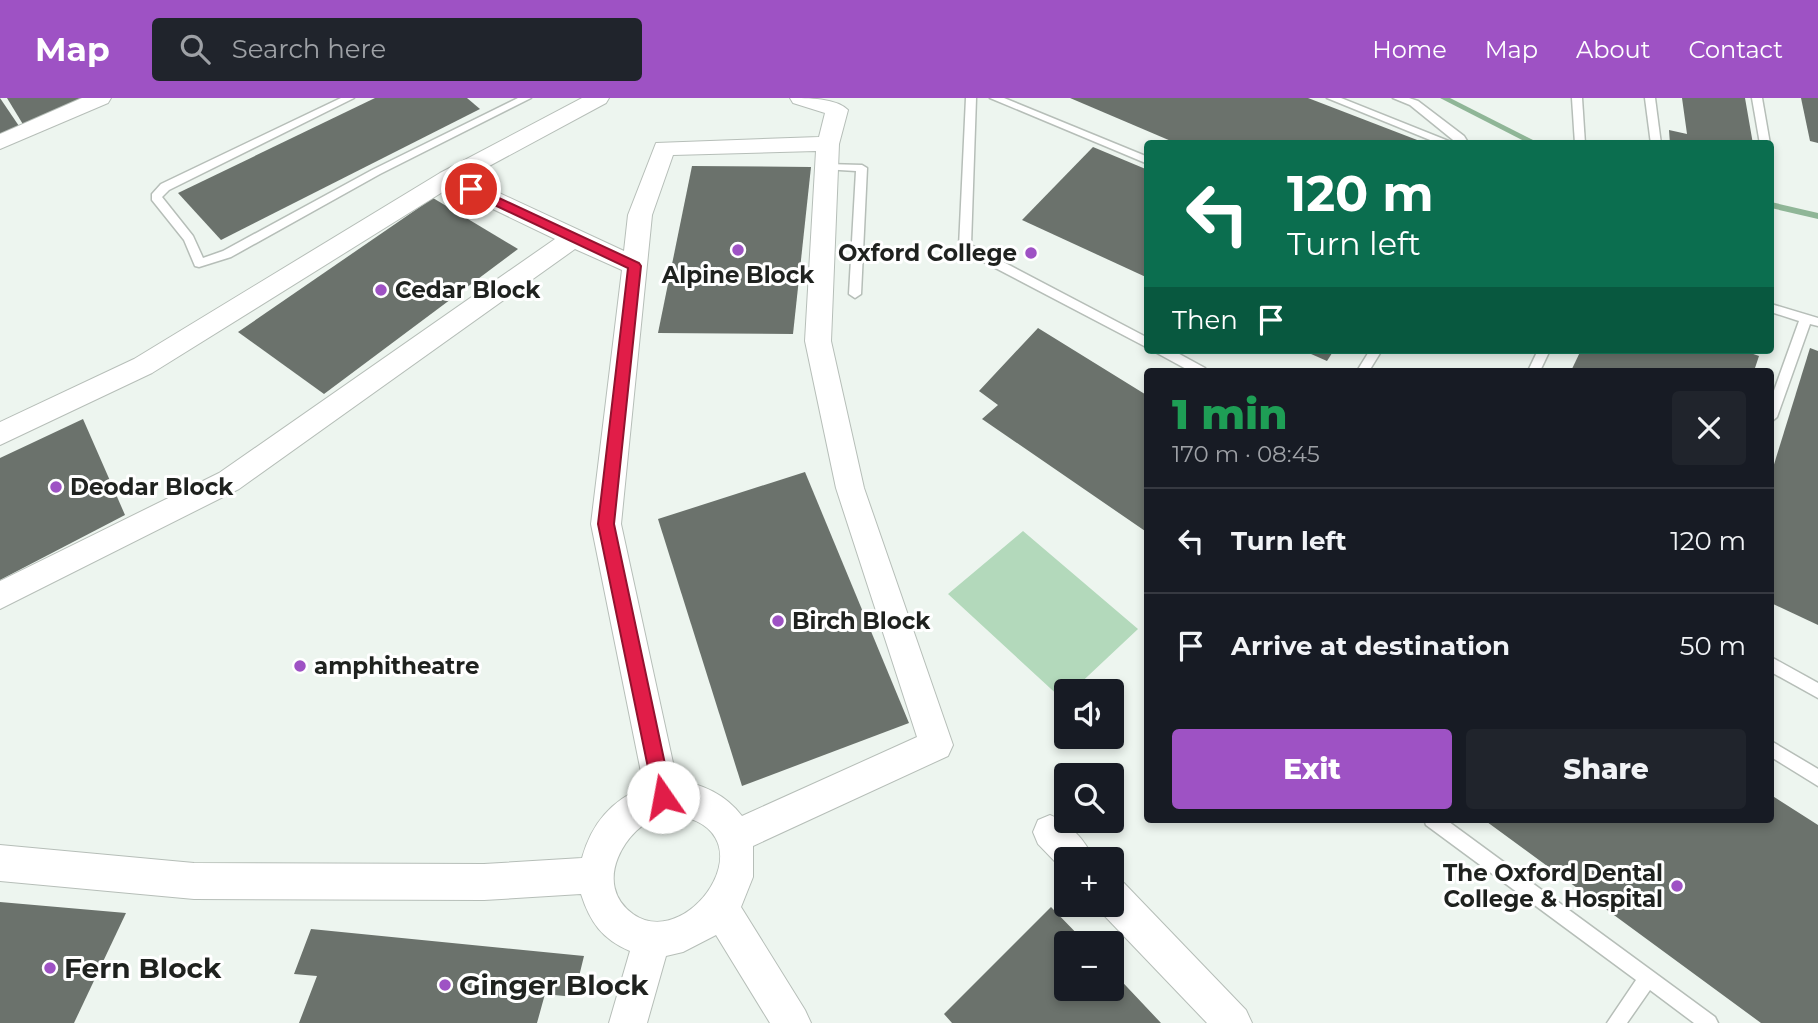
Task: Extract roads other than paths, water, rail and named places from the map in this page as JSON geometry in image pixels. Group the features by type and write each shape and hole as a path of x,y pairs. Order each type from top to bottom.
{"street":[{"path":"0,142 100,98"},
{"path":"0,434 143,366 448,178 598,98"},
{"path":"573,113 618,98"},
{"path":"734,837 936,745 850,488 818,341 827,156 836,110 801,98"},
{"path":"663,797 606,524 640,215 664,148 827,156"},
{"path":"448,178 635,266"},
{"path":"0,596 229,481 573,238"},
{"path":"663,797 684,797 705,803 723,817 734,837 738,860 733,885 720,907 700,925 688,931 677,936 652,939 628,932 610,917 599,896 596,875 600,853 610,834 625,816 643,804 663,797"},
{"path":"1050,832 1064,847"},
{"path":"0,863 194,881 484,882 596,875"},
{"path":"720,907 792,1023"},
{"path":"1124,910 1233,1023"},
{"path":"628,1023 652,939"}],"lane":[{"path":"349,98 165,187 156,197 189,239 199,263 227,254 376,172 526,98"},
{"path":"971,98 965,247 1144,341"},
{"path":"995,98 1144,159"},
{"path":"1332,98 1441,140"},
{"path":"1398,98 1414,103 1462,140"},
{"path":"1577,98 1580,140"},
{"path":"1650,98 1655,140"},
{"path":"1757,98 1764,140"},
{"path":"827,156 862,168 855,294"},
{"path":"1774,309 1812,320 1774,410"},
{"path":"1169,354 1195,368"},
{"path":"1774,666 1818,691"},
{"path":"1774,750 1818,778"},
{"path":"1437,823 1709,1023"},
{"path":"1616,1023 1648,977"}],"waterway":[{"path":"1444,98 1529,140"},
{"path":"1774,206 1818,216"}],"place":[{"name":"Alpine Block","path":"738,250"},
{"name":"Oxford College","path":"1031,253"},
{"name":"Cedar Block","path":"381,290"},
{"name":"Deodar Block","path":"56,487"},
{"name":"Birch Block","path":"778,621"},
{"name":"amphitheatre","path":"300,666"},
{"name":"The Oxford Dental College & Hospital","path":"1677,886"},
{"name":"Fern Block","path":"50,968"},
{"name":"Ginger Block","path":"445,985"}]}
